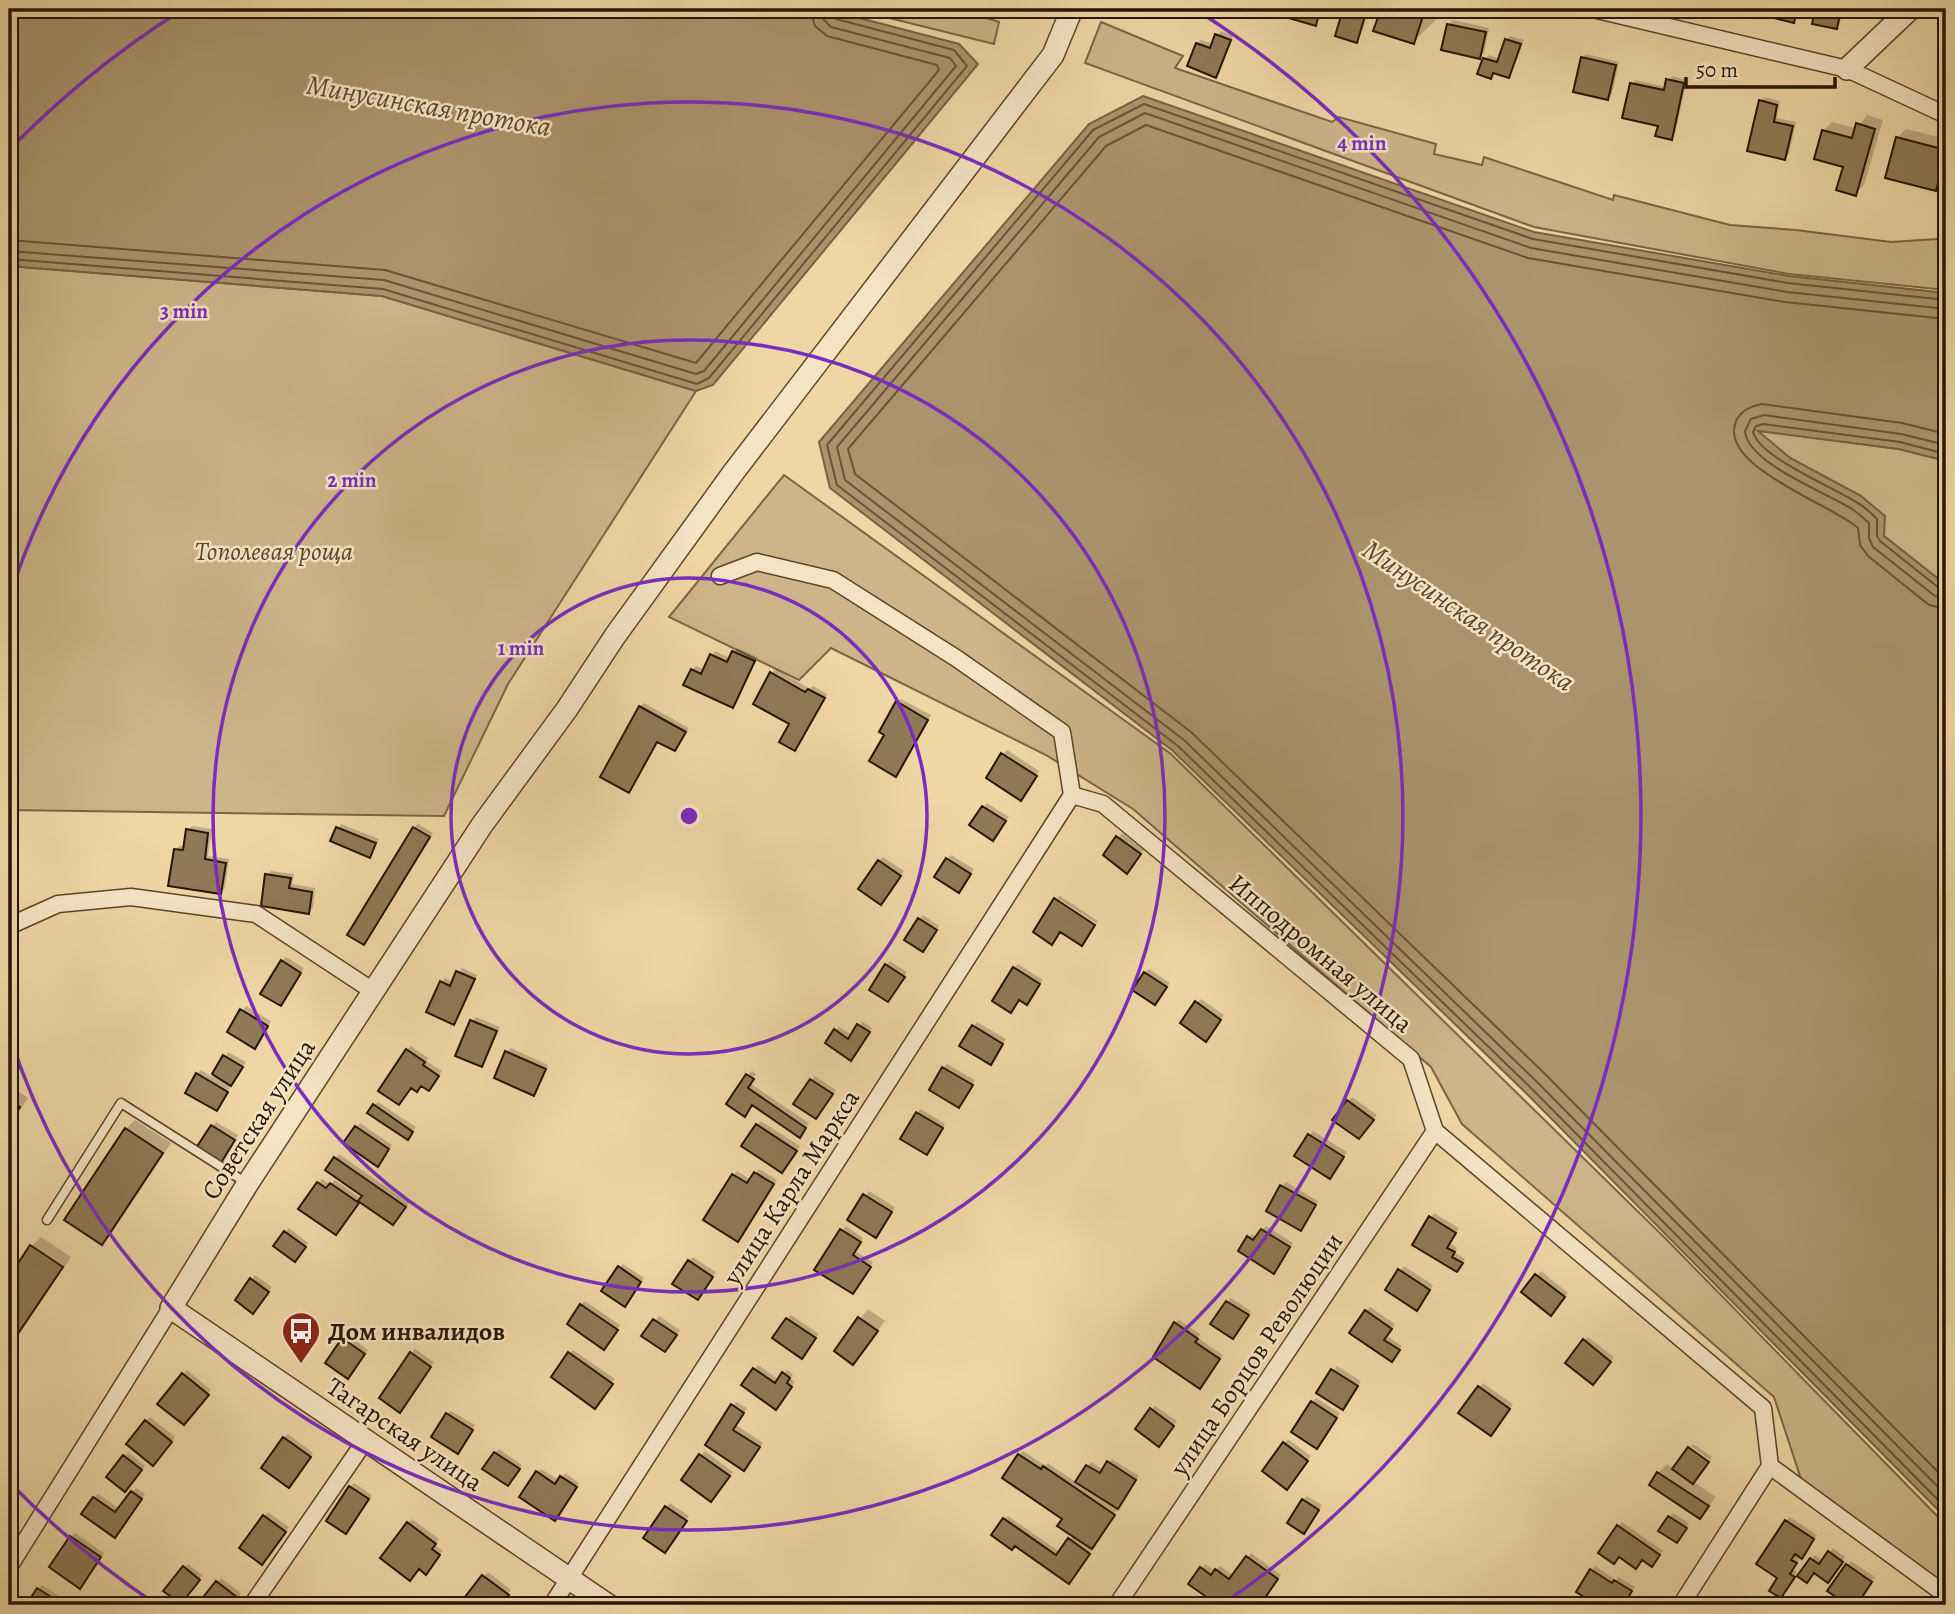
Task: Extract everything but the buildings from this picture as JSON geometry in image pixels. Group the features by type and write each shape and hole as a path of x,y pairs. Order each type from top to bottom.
{"street":[{"name":"Советская улица","path":"9,1567 248,1183 482,825 733,473 1053,55 1072,9"},
{"path":"1593,9 1847,69 1946,115"},
{"path":"1847,69 1910,9"},
{"path":"720,576 757,562 833,580 956,658 1062,732 1072,795"},
{"name":"Ипподромная улица","path":"1072,795 1103,804 1411,1059 1435,1131"},
{"name":"улица Карла Маркса","path":"552,1605 1072,795"},
{"path":"9,926 58,904 131,897 256,914 373,991"},
{"path":"1435,1131 1763,1408 1770,1466 1681,1605"},
{"name":"улица Борцов Революции","path":"1117,1605 1435,1131"},
{"name":"Тагарская улица","path":"171,1308 608,1605"},
{"path":"252,1605 365,1441"},
{"path":"1770,1466 1946,1595"}],"lane":[{"path":"47,1220 121,1103 248,1183"}],"green space":[{"path":"853,9 958,9 999,22 994,44"},
{"path":"1101,22 1183,56 1175,68 1332,122 1339,117 1436,144 1434,154 1482,165 1484,157 1613,200 1614,195 1730,225 1891,242 1937,239 1946,241 1946,290 1789,274 1534,227 1085,63"},
{"name":"Тополевая роща","path":"9,266 382,296 696,391 508,684 444,816 9,810"},
{"path":"1756,430 1899,449 1946,461 1946,585 1884,536 1861,496 1790,458"},
{"path":"784,475 1171,754 1666,1239 1946,1525 1946,1605 1802,1482 1774,1397 1462,1124 1431,1067 1133,809 1046,755 831,648 799,680 669,617"}],"water":[{"name":"Минусинская протока","path":"9,9 825,9 959,44 978,64 713,385 696,391 382,296 9,266"},
{"name":"Минусинская протока","path":"1143,96 1534,232 1789,276 1946,293 1946,461 1899,449 1758,431 1790,458 1861,496 1885,516 1884,536 1946,585 1946,1518 1526,1093 1173,751 830,488 819,442 1089,124"}],"place":[{"name":"Дом инвалидов","path":"301,1365"}]}
